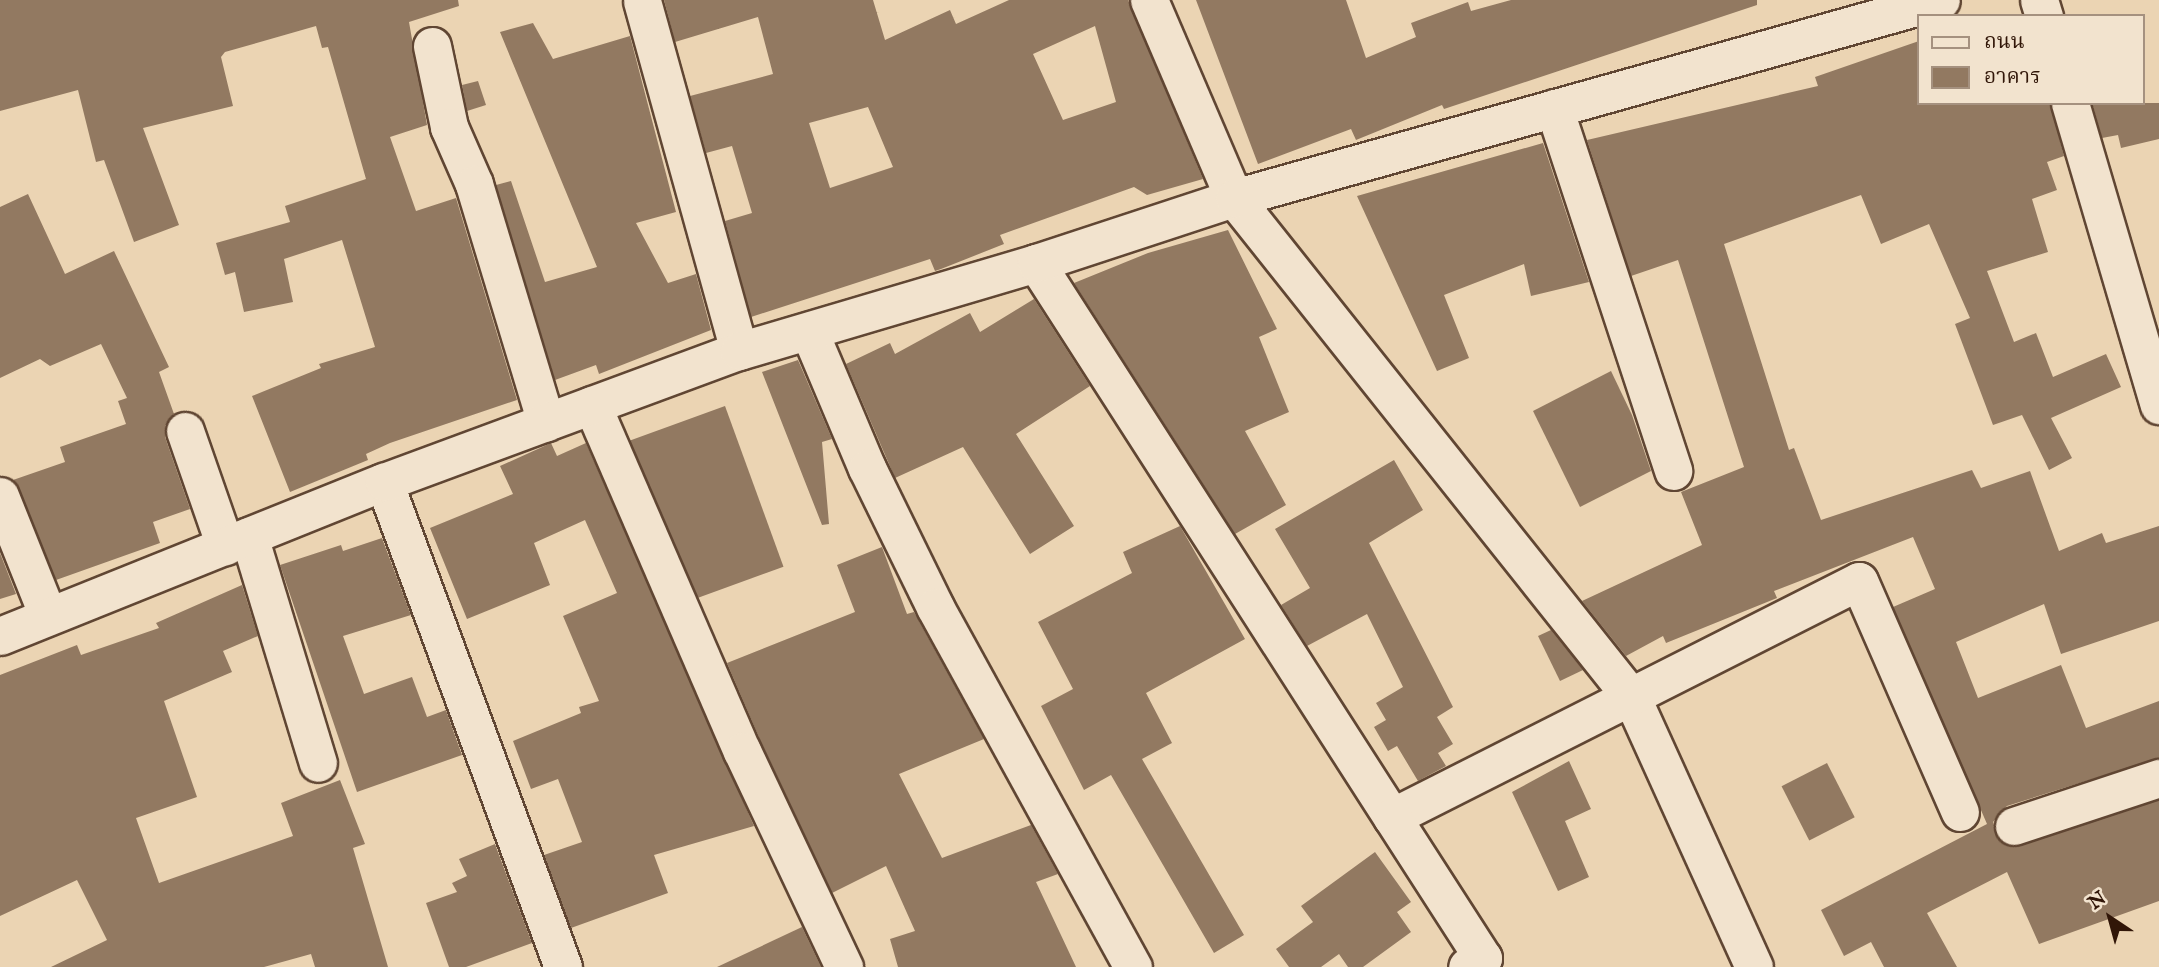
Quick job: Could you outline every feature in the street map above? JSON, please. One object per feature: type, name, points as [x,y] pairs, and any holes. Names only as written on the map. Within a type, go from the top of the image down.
[{"type":"street","points":[[1149,0],[1234,198],[1632,698],[1754,967]]},
{"type":"street","points":[[642,1],[739,351]]},
{"type":"street","points":[[0,636],[384,482],[739,351],[1036,263],[1234,198],[1927,2]]},
{"type":"street","points":[[432,46],[449,127],[474,184],[546,422]]},
{"type":"street","points":[[2071,105],[2159,405]]},
{"type":"street","points":[[1553,108],[1673,471]]},
{"type":"street","points":[[1036,263],[1483,958],[1467,967]]},
{"type":"street","points":[[809,331],[867,468],[935,607],[1133,967]]},
{"type":"street","points":[[592,405],[742,751],[844,967]]},
{"type":"street","points":[[185,431],[237,541],[318,763]]},
{"type":"street","points":[[384,482],[563,967]]},
{"type":"street","points":[[0,496],[48,616]]},
{"type":"street","points":[[1392,817],[1859,581],[1960,813]]},
{"type":"street","points":[[2014,826],[2159,778]]},
{"type":"building","points":[[0,0],[458,0],[459,6],[409,22],[427,125],[390,137],[416,211],[456,198],[517,400],[390,443],[366,454],[368,460],[290,492],[252,396],[321,368],[319,364],[375,347],[342,240],[284,259],[293,302],[244,312],[235,272],[225,275],[216,243],[290,222],[285,206],[366,179],[328,47],[322,48],[316,26],[225,52],[221,57],[233,106],[143,128],[179,225],[134,242],[104,160],[96,162],[78,90],[0,111]]},
{"type":"building","points":[[664,0],[873,0],[885,40],[950,10],[956,24],[1009,0],[1128,0],[1203,179],[1147,195],[1134,187],[1000,235],[1004,244],[941,269],[935,271],[930,259],[751,317],[725,221],[752,213],[732,146],[706,153],[690,96],[773,74],[758,17],[675,42]],"holes":[[[1095,26],[1116,102],[1063,120],[1033,54]],[[868,107],[893,167],[830,188],[809,123]]]},
{"type":"building","points":[[1196,0],[1346,0],[1366,58],[1416,37],[1411,23],[1468,2],[1471,11],[1511,0],[1757,0],[1757,5],[1444,109],[1442,105],[1356,140],[1351,129],[1258,164]]},
{"type":"building","points":[[533,23],[553,59],[630,36],[676,212],[636,223],[668,283],[696,274],[711,330],[599,374],[596,365],[555,380],[496,185],[511,181],[545,282],[597,267],[500,32]]},
{"type":"building","points":[[1918,41],[1918,105],[2051,105],[2064,156],[2047,162],[2057,190],[2032,199],[2048,252],[1987,271],[2014,342],[2036,333],[2053,377],[2106,354],[2121,387],[2051,418],[2072,458],[2049,470],[2022,415],[1993,425],[1955,324],[1970,318],[1929,224],[1881,244],[1861,195],[1724,244],[1789,450],[1794,448],[1821,520],[1972,470],[1981,488],[2030,471],[2059,551],[2102,533],[2106,543],[2159,526],[2159,621],[2061,654],[2044,604],[1956,642],[1978,698],[2061,665],[2086,728],[2159,701],[2159,758],[2007,806],[1993,822],[2000,841],[2020,846],[2159,800],[2159,901],[2039,944],[2007,872],[1927,913],[1957,967],[1884,967],[1871,942],[1844,956],[1821,910],[1987,824],[1893,607],[1935,589],[1913,537],[1774,591],[1777,598],[1666,643],[1663,636],[1626,656],[1582,601],[1702,545],[1681,492],[1744,467],[1678,260],[1631,276],[1587,140],[1818,86],[1815,77]]},
{"type":"building","points":[[478,81],[486,105],[467,111],[462,85]]},
{"type":"building","points":[[2159,103],[2159,139],[2121,148],[2118,135],[2102,138],[2093,105]]},
{"type":"building","points":[[1543,143],[1589,282],[1531,296],[1524,264],[1444,295],[1469,358],[1437,371],[1357,196]]},
{"type":"building","points":[[28,194],[65,274],[114,251],[169,367],[159,372],[174,414],[165,426],[165,437],[190,509],[153,522],[160,543],[56,580],[13,480],[65,462],[60,447],[126,424],[118,401],[127,398],[101,344],[50,366],[40,359],[0,378],[0,207]]},
{"type":"building","points":[[1228,230],[1277,329],[1259,337],[1289,412],[1245,431],[1286,505],[1235,534],[1074,283],[1148,253]]},
{"type":"building","points":[[1034,299],[1090,386],[1016,434],[1074,526],[1030,554],[963,447],[895,478],[846,364],[890,343],[895,354],[970,313],[980,332]]},
{"type":"building","points":[[798,360],[832,439],[822,442],[829,524],[822,525],[762,372]]},
{"type":"building","points":[[1611,371],[1632,415],[1651,471],[1580,507],[1533,411]]},
{"type":"building","points":[[725,406],[783,567],[689,601],[630,441]]},
{"type":"building","points":[[551,443],[557,456],[586,443],[754,826],[654,855],[668,893],[571,928],[544,855],[582,842],[558,779],[531,789],[513,741],[581,713],[579,707],[599,701],[563,616],[617,593],[585,520],[534,543],[550,585],[467,619],[430,528],[513,494],[500,466]]},
{"type":"building","points":[[1394,460],[1423,510],[1369,543],[1453,707],[1437,717],[1453,744],[1438,753],[1446,766],[1418,781],[1397,746],[1388,751],[1374,727],[1386,720],[1376,703],[1403,687],[1367,614],[1307,646],[1281,605],[1310,588],[1275,529]]},
{"type":"building","points":[[1180,526],[1245,639],[1146,693],[1172,743],[1142,759],[1244,935],[1214,953],[1111,775],[1084,790],[1041,706],[1073,689],[1038,622],[1132,573],[1123,552]]},
{"type":"building","points":[[382,538],[411,615],[343,636],[364,694],[412,677],[427,717],[446,710],[462,755],[357,792],[280,565],[341,545],[343,551]]},
{"type":"building","points":[[882,547],[907,614],[914,612],[984,739],[899,774],[942,858],[1031,825],[1058,874],[1036,882],[1076,967],[898,967],[890,939],[915,931],[886,866],[832,893],[761,742],[727,663],[855,612],[837,565]]},
{"type":"building","points":[[0,553],[16,594],[0,599]]},
{"type":"building","points":[[242,585],[258,636],[223,651],[232,672],[164,701],[197,797],[136,818],[159,883],[293,836],[281,803],[340,780],[365,844],[353,848],[388,967],[315,967],[311,954],[264,967],[51,967],[107,940],[77,880],[0,916],[0,675],[77,645],[81,655],[159,628],[156,623]]},
{"type":"building","points":[[1551,630],[1583,670],[1560,681],[1538,636]]},
{"type":"building","points":[[1569,761],[1591,809],[1565,821],[1589,877],[1558,891],[1512,792]]},
{"type":"building","points":[[1827,763],[1855,817],[1809,841],[1782,786]]},
{"type":"building","points":[[495,844],[532,943],[466,967],[449,967],[426,903],[457,892],[452,883],[467,876],[459,859]]},
{"type":"building","points":[[1375,852],[1411,902],[1397,912],[1411,932],[1363,967],[1348,967],[1339,954],[1321,967],[1289,967],[1276,949],[1313,922],[1301,906]]},
{"type":"building","points":[[802,927],[821,967],[717,967]]}]
